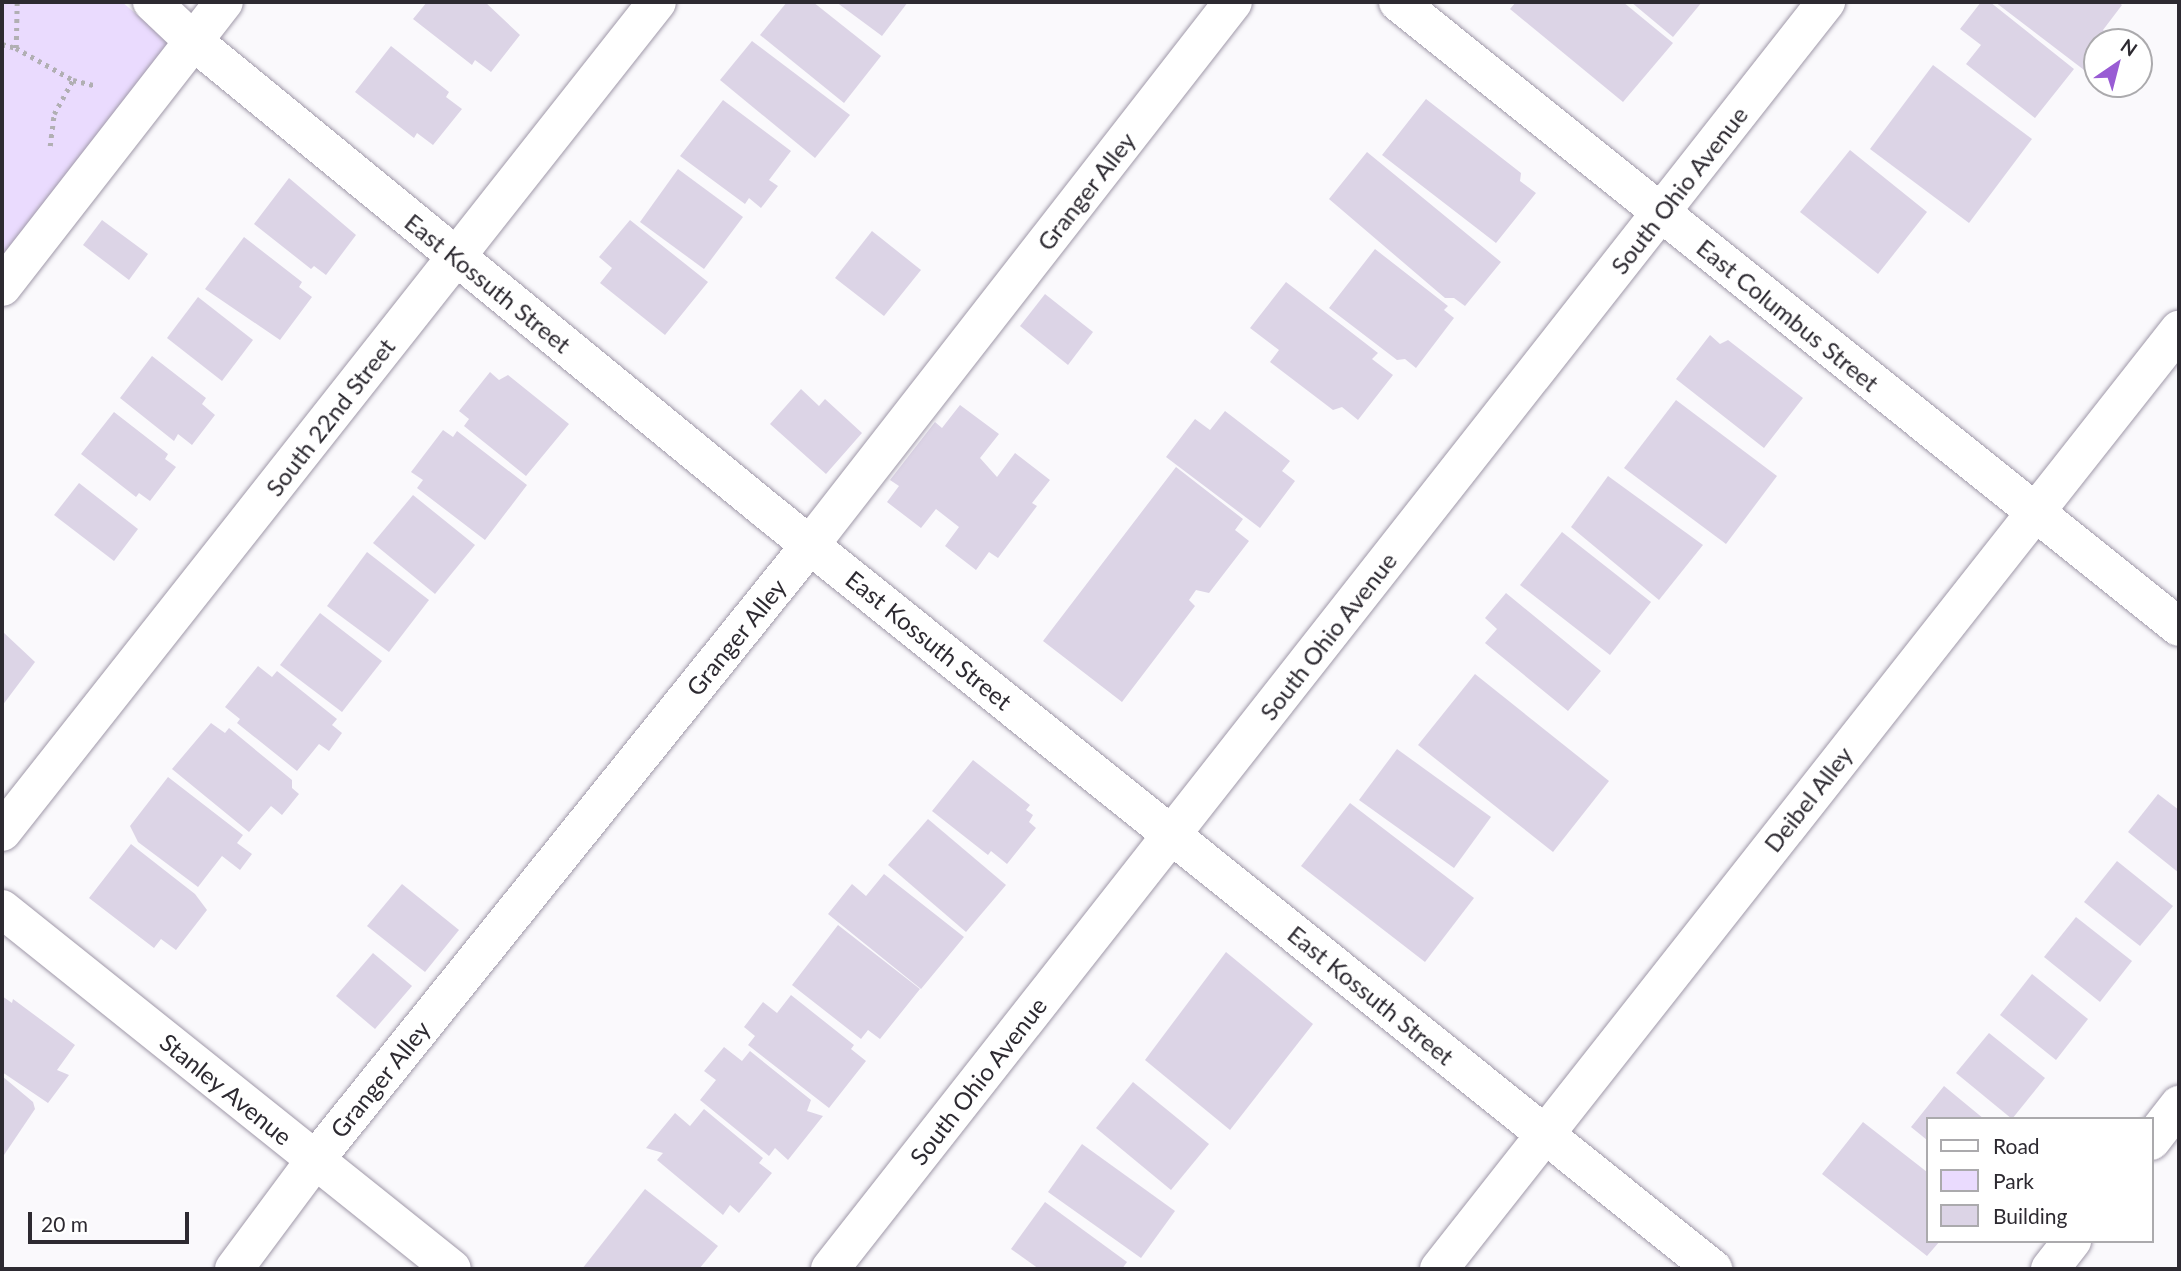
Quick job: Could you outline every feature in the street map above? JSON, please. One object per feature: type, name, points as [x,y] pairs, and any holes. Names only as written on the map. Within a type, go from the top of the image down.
[{"type":"street","name":"East Kossuth Street","points":[[152,2],[192,40],[456,258],[1713,1269]]},
{"type":"street","points":[[2,287],[223,2]]},
{"type":"street","name":"South 22nd Street","points":[[2,832],[657,2]]},
{"type":"street","name":"Granger Alley","points":[[234,1269],[315,1160],[810,545],[1233,2]]},
{"type":"street","name":"East Columbus Street","points":[[1398,2],[2179,627]]},
{"type":"street","name":"South Ohio Avenue","points":[[830,1269],[1826,2]]},
{"type":"street","name":"Deibel Alley","points":[[1439,1269],[2179,330]]},
{"type":"street","name":"Stanley Avenue","points":[[2,909],[452,1269]]},
{"type":"street","points":[[2153,1138],[2179,1105]]},
{"type":"street","points":[[2050,1269],[2070,1243]]},
{"type":"path","points":[[16,48],[17,2]]},
{"type":"path","points":[[2,44],[16,48],[73,80],[116,91],[143,105]]},
{"type":"green space","points":[[2,2],[122,2],[174,46],[2,271]]},
{"type":"building","points":[[427,2],[485,2],[520,35],[491,72],[475,60],[472,65],[413,19]]},
{"type":"building","points":[[787,2],[813,2],[881,56],[844,103],[760,35]]},
{"type":"building","points":[[836,2],[908,2],[882,36]]},
{"type":"building","points":[[1516,2],[1623,2],[1673,43],[1623,102],[1510,9]]},
{"type":"building","points":[[1631,2],[1702,2],[1673,37]]},
{"type":"building","points":[[1981,2],[1990,2],[2074,69],[2035,118],[1966,64],[1981,45],[1960,29]]},
{"type":"building","points":[[1995,2],[2118,2],[2122,5],[2105,28],[2083,28],[2083,69]]},
{"type":"building","points":[[752,41],[850,115],[815,158],[720,80]]},
{"type":"building","points":[[391,46],[449,92],[446,97],[462,109],[433,145],[417,133],[414,138],[355,92]]},
{"type":"building","points":[[1933,65],[2032,139],[1969,223],[1870,149]]},
{"type":"building","points":[[1426,99],[1521,173],[1520,181],[1536,193],[1496,243],[1382,155]]},
{"type":"building","points":[[723,100],[791,151],[769,180],[778,186],[761,208],[749,198],[745,204],[680,156]]},
{"type":"building","points":[[1850,150],[1927,212],[1878,274],[1800,212]]},
{"type":"building","points":[[1367,152],[1501,262],[1465,306],[1454,298],[1445,298],[1329,199]]},
{"type":"building","points":[[678,169],[743,217],[704,269],[640,222]]},
{"type":"building","points":[[289,178],[356,235],[326,275],[314,266],[311,269],[254,224]]},
{"type":"building","points":[[102,220],[148,254],[129,280],[83,245]]},
{"type":"building","points":[[630,220],[708,282],[665,335],[600,283],[612,268],[599,257]]},
{"type":"building","points":[[872,231],[921,270],[884,316],[835,278]]},
{"type":"building","points":[[244,237],[302,282],[299,287],[312,297],[280,340],[205,289]]},
{"type":"building","points":[[1375,249],[1448,306],[1444,310],[1454,318],[1416,368],[1405,359],[1397,360],[1329,308]]},
{"type":"building","points":[[1286,282],[1378,353],[1372,359],[1393,375],[1358,420],[1342,407],[1333,410],[1270,362],[1279,350],[1250,328]]},
{"type":"building","points":[[1045,294],[1093,332],[1068,365],[1020,326]]},
{"type":"building","points":[[198,297],[253,340],[222,381],[167,338]]},
{"type":"building","points":[[1710,335],[1720,344],[1728,340],[1803,398],[1764,448],[1676,379]]},
{"type":"building","points":[[152,356],[206,398],[202,404],[215,415],[192,445],[178,434],[174,441],[120,398]]},
{"type":"building","points":[[490,372],[499,380],[508,375],[569,424],[526,476],[464,426],[469,419],[459,411]]},
{"type":"building","points":[[801,389],[819,406],[825,399],[862,433],[826,474],[770,424]]},
{"type":"building","points":[[1676,400],[1777,476],[1726,544],[1624,468]]},
{"type":"building","points":[[960,405],[999,434],[980,458],[997,477],[1015,453],[1050,480],[1032,503],[1037,506],[998,558],[989,552],[976,570],[945,546],[959,527],[936,509],[921,528],[887,502],[899,486],[890,480],[935,422],[942,428]]},
{"type":"building","points":[[1225,411],[1290,461],[1282,471],[1295,481],[1260,528],[1166,457],[1195,419],[1210,430]]},
{"type":"building","points":[[114,412],[168,454],[165,459],[176,467],[150,501],[139,493],[136,497],[81,454]]},
{"type":"building","points":[[443,430],[453,437],[457,431],[527,485],[485,540],[417,488],[423,480],[411,472]]},
{"type":"building","points":[[1176,467],[1243,519],[1235,530],[1249,541],[1209,593],[1196,590],[1189,600],[1195,606],[1122,702],[1043,641]]},
{"type":"building","points":[[1608,476],[1703,545],[1659,600],[1571,527]]},
{"type":"building","points":[[79,483],[138,529],[114,561],[54,515]]},
{"type":"building","points":[[413,495],[475,545],[435,594],[373,543]]},
{"type":"building","points":[[1562,532],[1651,602],[1610,655],[1520,585]]},
{"type":"building","points":[[367,552],[429,600],[389,652],[327,606]]},
{"type":"building","points":[[1506,593],[1601,671],[1568,711],[1485,643],[1497,629],[1485,618]]},
{"type":"building","points":[[320,613],[382,661],[342,712],[280,665]]},
{"type":"building","points":[[2,631],[35,662],[2,706]]},
{"type":"building","points":[[258,666],[272,677],[277,671],[337,719],[332,725],[342,733],[329,751],[319,744],[297,771],[237,723],[240,719],[225,707]]},
{"type":"building","points":[[1475,674],[1609,781],[1553,852],[1418,745]]},
{"type":"building","points":[[211,723],[225,733],[229,728],[292,780],[292,788],[299,794],[282,815],[271,806],[249,832],[172,769]]},
{"type":"building","points":[[1397,749],[1491,817],[1454,868],[1359,800]]},
{"type":"building","points":[[973,760],[1030,805],[1026,810],[1033,815],[1029,822],[1036,828],[1007,864],[991,851],[988,855],[932,811]]},
{"type":"building","points":[[168,777],[243,835],[237,843],[252,854],[240,870],[222,856],[198,887],[138,842],[130,826]]},
{"type":"building","points":[[2158,794],[2179,810],[2179,873],[2128,832]]},
{"type":"building","points":[[1350,803],[1474,898],[1425,962],[1301,866]]},
{"type":"building","points":[[928,819],[1006,885],[966,932],[888,865]]},
{"type":"building","points":[[131,844],[195,894],[207,910],[176,950],[161,939],[154,948],[89,898]]},
{"type":"building","points":[[2117,861],[2173,906],[2140,946],[2084,902]]},
{"type":"building","points":[[884,874],[964,937],[921,989],[828,914],[852,884],[866,896]]},
{"type":"building","points":[[402,884],[459,930],[425,972],[367,926]]},
{"type":"building","points":[[2076,917],[2132,961],[2100,1002],[2044,957]]},
{"type":"building","points":[[838,925],[920,989],[880,1039],[868,1030],[861,1039],[792,985]]},
{"type":"building","points":[[1226,952],[1313,1024],[1230,1130],[1145,1060]]},
{"type":"building","points":[[373,953],[412,986],[375,1029],[336,996]]},
{"type":"building","points":[[2032,974],[2088,1019],[2056,1060],[2000,1015]]},
{"type":"building","points":[[791,995],[854,1045],[851,1049],[866,1061],[829,1108],[748,1045],[755,1036],[744,1027],[763,1002],[777,1013]]},
{"type":"building","points":[[2,996],[12,1003],[13,999],[75,1045],[57,1070],[69,1075],[48,1103],[2,1072]]},
{"type":"building","points":[[1989,1033],[2045,1078],[2014,1117],[2010,1117],[1956,1073]]},
{"type":"building","points":[[724,1047],[742,1061],[750,1051],[811,1100],[807,1111],[823,1116],[788,1160],[775,1148],[769,1156],[700,1100],[716,1080],[704,1071]]},
{"type":"building","points":[[2,1076],[33,1102],[35,1109],[4,1155]]},
{"type":"building","points":[[1133,1082],[1209,1144],[1171,1190],[1096,1128]]},
{"type":"building","points":[[1944,1086],[1982,1117],[1926,1117],[1926,1139],[1911,1127]]},
{"type":"building","points":[[704,1109],[763,1158],[759,1163],[772,1173],[739,1213],[730,1205],[723,1215],[657,1160],[663,1153],[646,1148],[675,1113],[690,1126]]},
{"type":"building","points":[[1863,1122],[1926,1171],[1926,1243],[1938,1243],[1927,1256],[1822,1174]]},
{"type":"building","points":[[1082,1144],[1175,1211],[1141,1258],[1048,1192]]},
{"type":"building","points":[[645,1189],[718,1246],[699,1269],[582,1269]]},
{"type":"building","points":[[1045,1202],[1127,1262],[1122,1269],[1039,1269],[1011,1249]]}]
